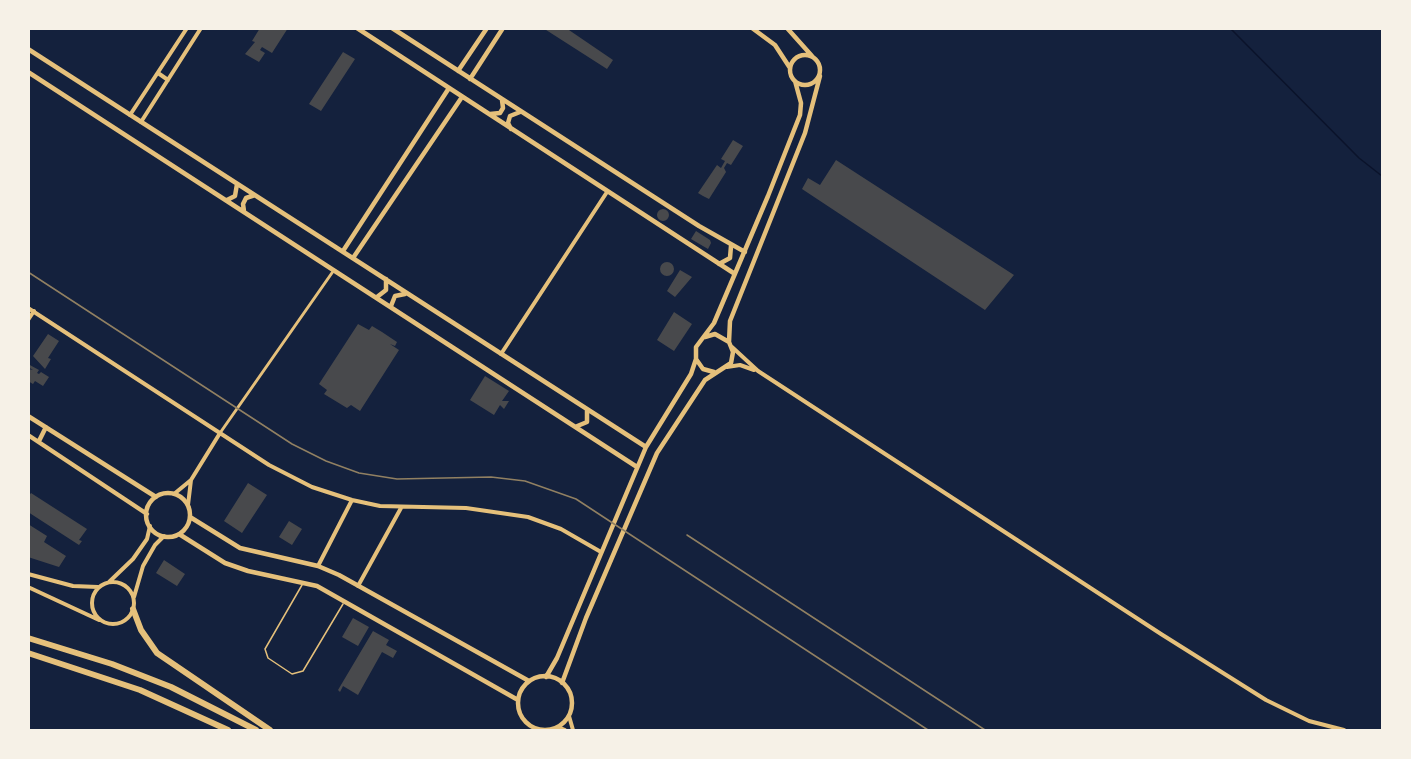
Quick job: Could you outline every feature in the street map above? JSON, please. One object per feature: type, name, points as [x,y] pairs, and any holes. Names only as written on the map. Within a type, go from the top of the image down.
[{"type":"highway","points":[[133,609],[141,630],[157,653],[270,730]]},
{"type":"highway","points":[[28,638],[112,664],[171,687],[256,730]]},
{"type":"highway","points":[[28,653],[140,690],[228,730]]},
{"type":"main road","points":[[392,28],[731,246],[745,252]]},
{"type":"main road","points":[[458,71],[487,28]]},
{"type":"main road","points":[[470,79],[503,28]]},
{"type":"main road","points":[[546,677],[557,658],[646,447],[685,386],[696,359],[696,347],[714,323],[800,115],[801,103],[790,68],[775,45],[752,28]]},
{"type":"main road","points":[[562,683],[586,618],[652,462],[697,389],[714,372],[727,367],[733,358],[730,321],[805,132],[821,67],[787,28]]},
{"type":"main road","points":[[360,30],[735,274]]},
{"type":"main road","points":[[28,50],[646,447]]},
{"type":"main road","points":[[28,56],[36,54]]},
{"type":"main road","points":[[790,68],[798,56],[812,56]]},
{"type":"main road","points":[[28,72],[637,468]]},
{"type":"main road","points":[[795,81],[808,85],[819,76]]},
{"type":"main road","points":[[343,252],[448,88]]},
{"type":"main road","points":[[353,258],[462,97]]},
{"type":"main road","points":[[487,114],[500,113],[503,108],[501,99]]},
{"type":"main road","points":[[441,100],[454,107]]},
{"type":"main road","points":[[512,130],[508,123],[510,116],[522,113]]},
{"type":"main road","points":[[392,175],[404,182]]},
{"type":"main road","points":[[227,200],[235,196],[237,184]]},
{"type":"main road","points":[[244,212],[244,201],[255,195]]},
{"type":"main road","points":[[719,264],[730,258],[731,246]]},
{"type":"main road","points":[[377,297],[386,290],[386,279]]},
{"type":"main road","points":[[391,306],[395,296],[407,294]]},
{"type":"main road","points":[[704,337],[715,334],[731,344]]},
{"type":"main road","points":[[696,359],[703,369],[714,372]]},
{"type":"main road","points":[[575,427],[587,422],[587,410]]},
{"type":"main road","points":[[28,416],[156,497]]},
{"type":"main road","points":[[39,441],[46,427]]},
{"type":"main road","points":[[28,435],[147,514]]},
{"type":"main road","points":[[174,494],[188,506],[190,517],[186,528],[178,534],[164,536],[150,526],[147,514],[150,504],[156,497],[174,494]]},
{"type":"main road","points":[[190,517],[229,542],[252,552],[318,566],[529,681]]},
{"type":"main road","points":[[178,534],[225,563],[304,581],[346,600],[518,700]]},
{"type":"main road","points":[[546,677],[562,683],[571,698],[569,716],[558,727],[548,730],[532,729],[521,716],[518,700],[521,691],[529,681],[546,677]]},
{"type":"street","points":[[130,115],[187,28]]},
{"type":"street","points":[[141,122],[201,28]]},
{"type":"street","points":[[158,73],[168,80]]},
{"type":"street","points":[[501,354],[607,192]]},
{"type":"street","points":[[174,494],[191,480],[220,433],[334,270]]},
{"type":"street","points":[[28,308],[286,474],[352,500],[401,508],[466,508],[528,517],[561,529],[601,552]]},
{"type":"street","points":[[28,320],[34,312]]},
{"type":"street","points":[[731,344],[758,371],[1161,634],[1266,699],[1309,720],[1344,730]]},
{"type":"street","points":[[727,367],[740,365],[758,371]]},
{"type":"street","points":[[188,506],[191,480]]},
{"type":"street","points":[[318,566],[352,500]]},
{"type":"street","points":[[358,586],[401,508]]},
{"type":"street","points":[[105,622],[94,613],[92,606],[94,592],[133,560],[147,539],[150,526]]},
{"type":"street","points":[[28,587],[105,622],[119,623],[125,620],[133,609],[143,566],[155,545],[164,536]]},
{"type":"street","points":[[28,574],[73,586],[99,587]]},
{"type":"street","points":[[109,582],[123,584],[128,588],[134,601]]},
{"type":"street","points":[[569,716],[573,730]]},
{"type":"street","points":[[558,727],[565,730]]},
{"type":"lane","points":[[304,581],[265,649],[268,658],[292,674],[303,671],[346,600]]},
{"type":"building","points":[[260,28],[288,28],[272,53],[262,47],[260,50],[265,53],[259,62],[245,54],[255,42],[252,41]]},
{"type":"building","points":[[543,28],[566,28],[613,60],[607,69]]},
{"type":"building","points":[[343,52],[355,59],[321,111],[309,104]]},
{"type":"building","points":[[733,140],[743,146],[731,165],[727,163],[724,168],[726,172],[709,199],[698,193],[717,165],[721,168],[725,161],[721,159]]},
{"type":"building","points":[[836,160],[1014,275],[985,310],[802,189],[808,178],[820,185]]},
{"type":"building","points":[[665,209],[669,215],[665,221],[661,221],[657,213]]},
{"type":"building","points":[[696,231],[710,240],[708,249],[691,239]]},
{"type":"building","points":[[664,262],[670,262],[674,269],[670,276],[664,276],[660,272],[660,266]]},
{"type":"building","points":[[680,270],[692,277],[675,297],[667,291]]},
{"type":"building","points":[[674,312],[692,324],[674,351],[657,340]]},
{"type":"building","points":[[358,324],[369,330],[372,326],[382,332],[397,342],[395,346],[390,344],[399,350],[360,411],[351,405],[347,408],[324,394],[327,390],[319,384]]},
{"type":"building","points":[[48,334],[59,341],[48,358],[51,359],[45,369],[33,356]]},
{"type":"building","points":[[28,364],[39,370],[37,373],[41,372],[49,377],[43,386],[35,381],[33,384],[28,381],[28,369],[33,370],[28,367]]},
{"type":"building","points":[[485,376],[509,391],[502,401],[509,401],[504,409],[500,405],[494,415],[470,400]]},
{"type":"building","points":[[248,483],[267,495],[242,533],[224,521]]},
{"type":"building","points":[[31,493],[87,529],[79,540],[82,541],[79,545],[28,512],[28,497]]},
{"type":"building","points":[[289,521],[302,529],[292,545],[279,537]]},
{"type":"building","points":[[28,524],[47,536],[44,542],[66,556],[59,567],[28,557]]},
{"type":"building","points":[[164,560],[185,574],[177,586],[156,573]]},
{"type":"building","points":[[353,618],[369,627],[358,646],[342,637]]},
{"type":"building","points":[[373,631],[389,640],[386,645],[397,651],[393,658],[382,652],[358,695],[343,686],[340,692],[338,690]]},
{"type":"waterway","points":[[1230,28],[1359,158],[1382,176]]},
{"type":"railway","points":[[28,272],[292,444],[326,461],[359,473],[397,479],[491,477],[525,481],[576,499],[928,730]]},
{"type":"railway","points":[[687,535],[985,730]]}]
